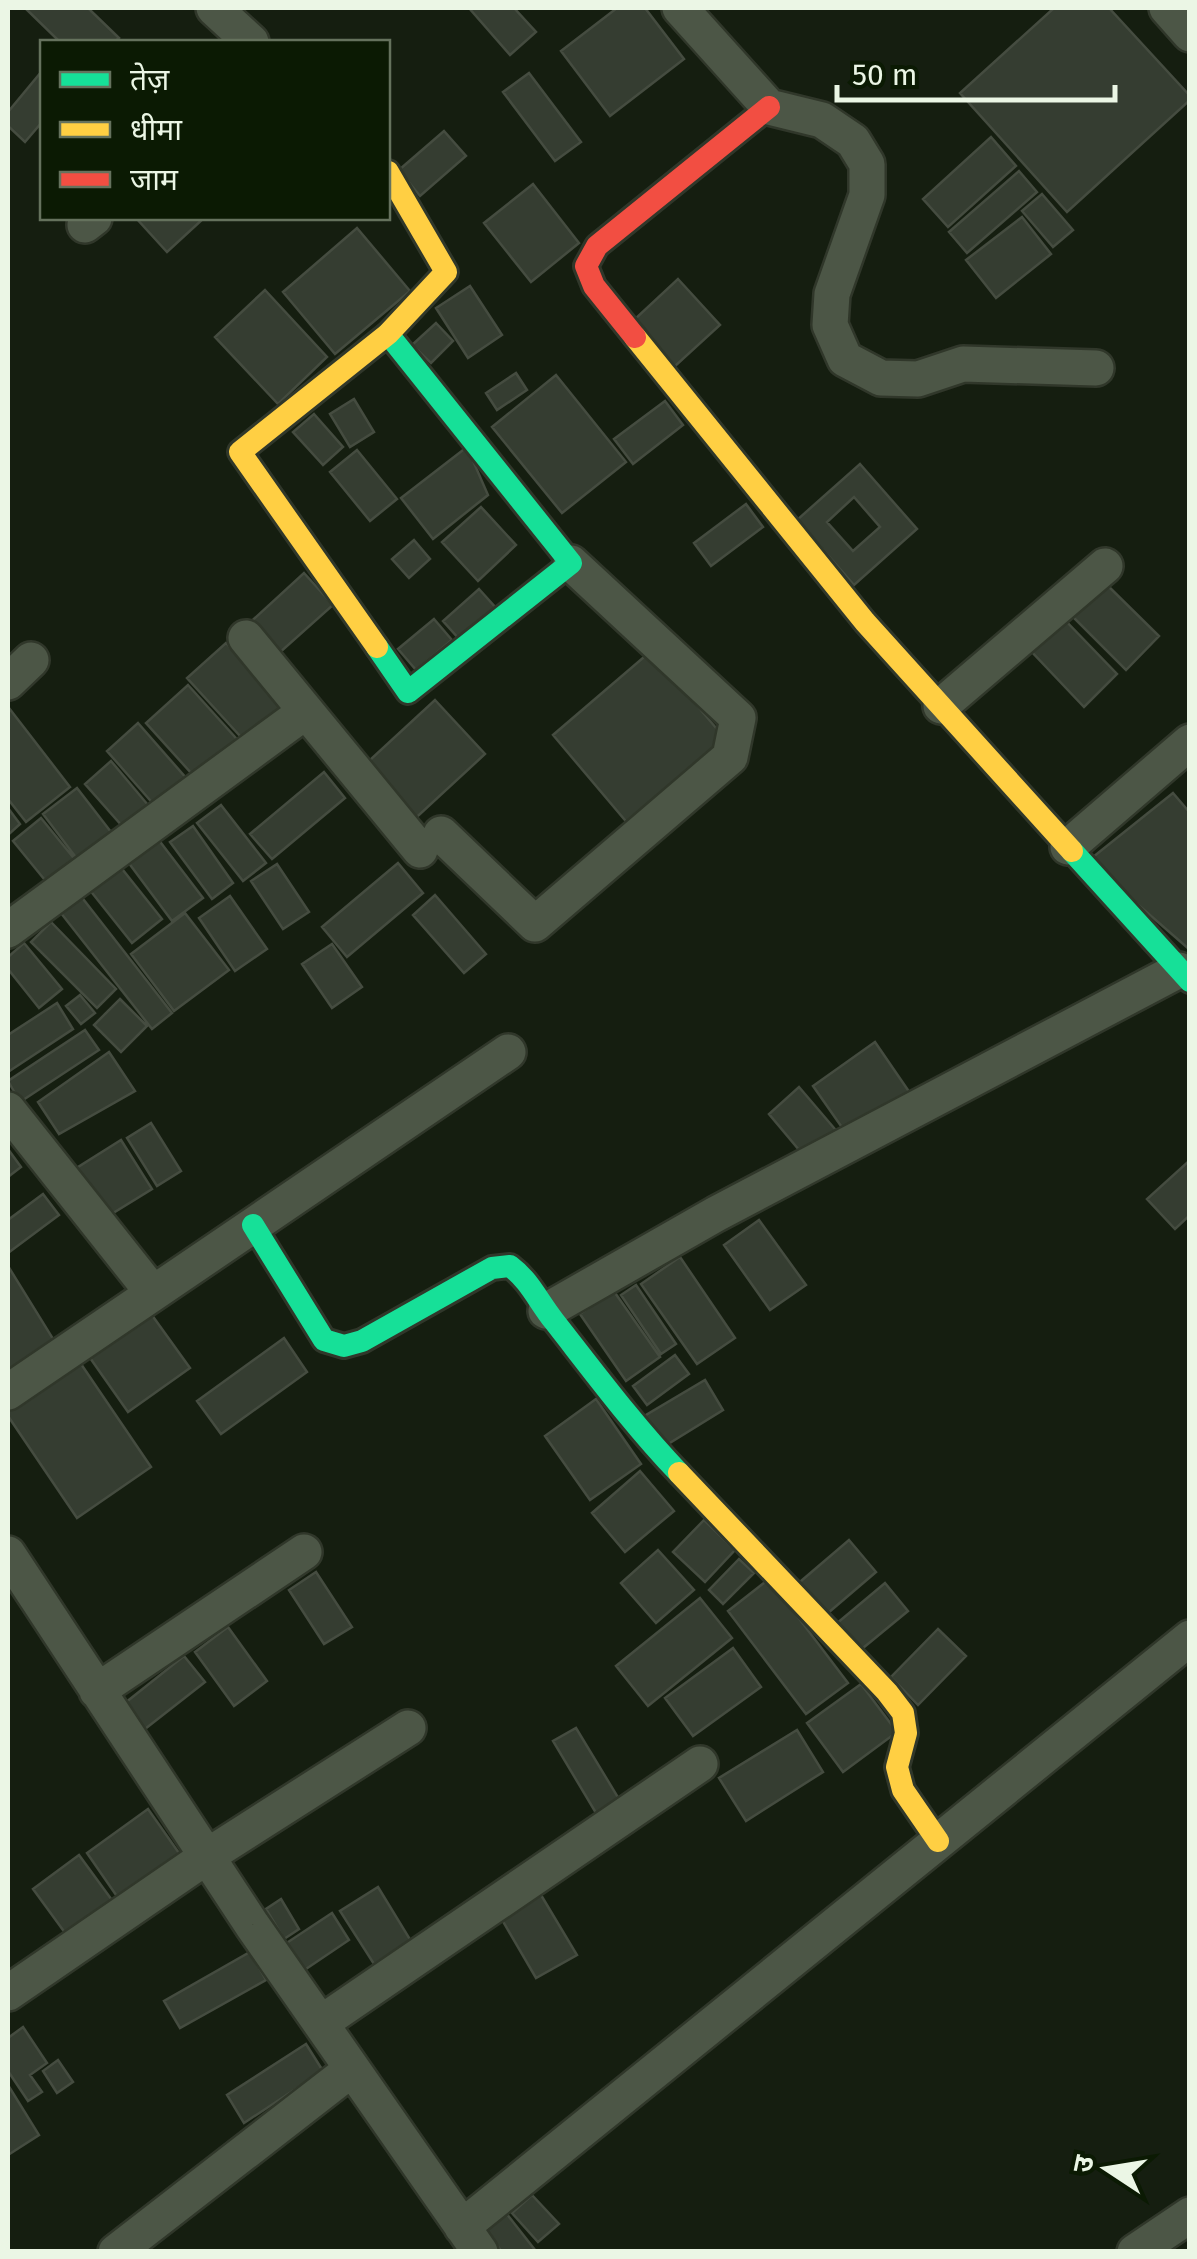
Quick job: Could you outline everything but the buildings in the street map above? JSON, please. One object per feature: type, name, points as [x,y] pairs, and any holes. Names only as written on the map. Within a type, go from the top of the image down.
[{"type":"street","points":[[214,8],[250,40]]},
{"type":"street","points":[[680,8],[768,107],[822,120],[853,141],[867,164],[867,196],[832,294],[830,325],[845,359],[881,378],[918,379],[963,364],[1096,368]]},
{"type":"street","points":[[1167,8],[1190,34]]},
{"type":"street","points":[[546,1311],[716,1214],[1184,976],[865,622],[594,286],[586,266],[597,246],[768,107]]},
{"type":"street","points":[[390,175],[446,272],[388,334],[240,452],[408,692],[571,563]]},
{"type":"street","points":[[246,638],[306,712],[431,842],[535,924],[730,756],[738,718],[571,563],[388,334]]},
{"type":"street","points":[[941,706],[1105,566]]},
{"type":"street","points":[[8,930],[306,712]]},
{"type":"street","points":[[1068,848],[1190,742]]},
{"type":"street","points":[[8,1392],[508,1052]]},
{"type":"street","points":[[8,1110],[153,1293]]},
{"type":"street","points":[[253,1225],[324,1340],[344,1346],[362,1340],[492,1268],[510,1266],[526,1278],[546,1311],[651,1444],[887,1692],[903,1714],[906,1734],[897,1766],[903,1790],[938,1841]]},
{"type":"street","points":[[98,1691],[304,1552]]},
{"type":"street","points":[[8,1554],[252,1925],[471,2239],[938,1841],[1190,1638]]},
{"type":"street","points":[[8,1993],[209,1855],[408,1728]]},
{"type":"street","points":[[321,2023],[700,1764]]},
{"type":"street","points":[[116,2252],[352,2069]]},
{"type":"street","points":[[1136,2252],[1190,2215]]},
{"type":"traffic: fast","points":[[377,647],[408,692],[571,563],[388,334]]},
{"type":"traffic: fast","points":[[1072,851],[1190,981]]},
{"type":"traffic: fast","points":[[253,1225],[324,1340],[344,1346],[362,1341],[492,1268],[510,1266],[630,1418],[679,1473]]},
{"type":"traffic: slow","points":[[377,647],[240,452],[388,334],[446,272],[390,175]]},
{"type":"traffic: slow","points":[[635,337],[865,622],[1072,851]]},
{"type":"traffic: slow","points":[[679,1473],[903,1713],[906,1733],[897,1767],[903,1790],[938,1841]]},
{"type":"traffic: jam","points":[[635,337],[594,286],[586,266],[597,246],[769,107]]}]
